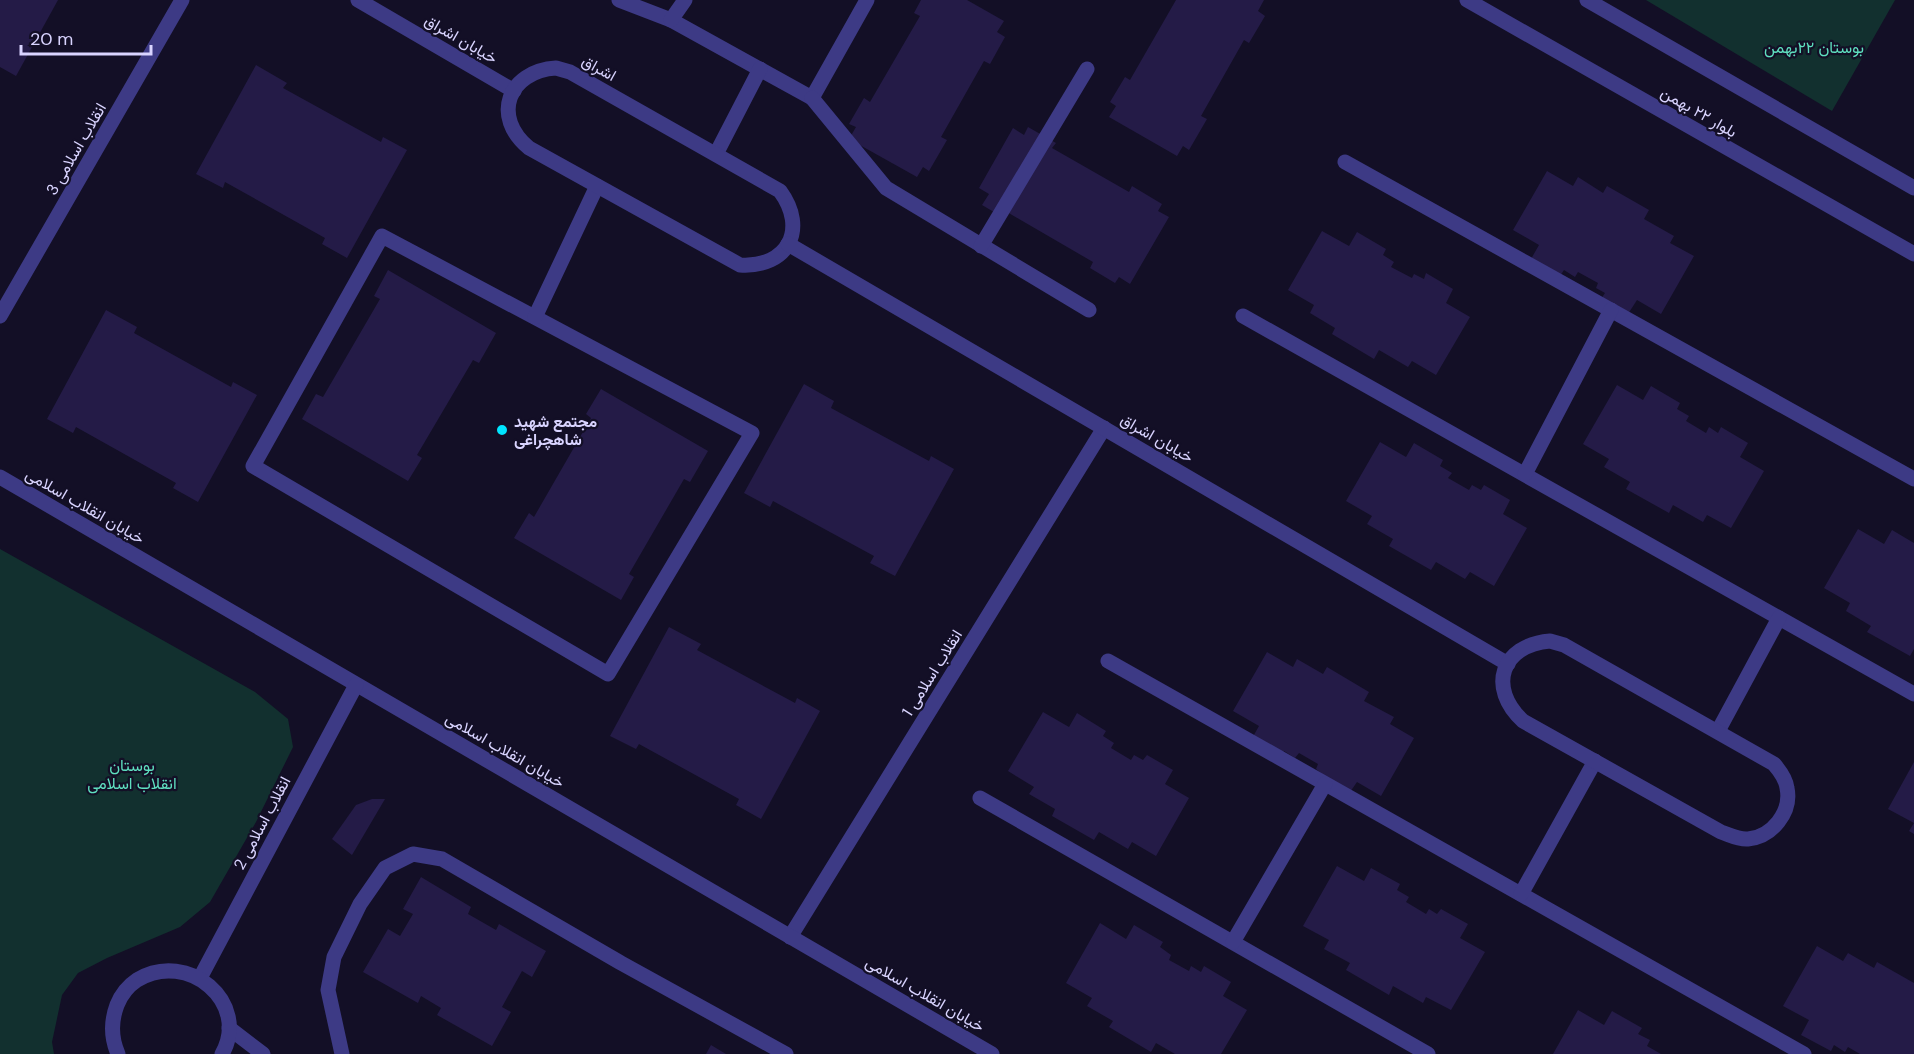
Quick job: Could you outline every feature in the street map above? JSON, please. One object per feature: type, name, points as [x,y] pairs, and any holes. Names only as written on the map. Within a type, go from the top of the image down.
[{"type":"street","name":"انقلاب اسلامی 3","points":[[0,316],[182,0]]},
{"type":"street","name":"خیابان اشراق","points":[[358,0],[514,91]]},
{"type":"street","points":[[619,0],[671,20],[812,98],[886,188],[1089,310]]},
{"type":"street","points":[[671,20],[685,0]]},
{"type":"street","points":[[812,98],[867,0]]},
{"type":"street","name":"بلوار ۲۲ بهمن","points":[[1467,0],[1914,254]]},
{"type":"street","points":[[1587,0],[1914,188]]},
{"type":"street","name":"اشراق","points":[[514,91],[528,75],[541,69],[556,68],[570,72],[780,191],[789,203],[793,216],[794,230],[788,244]]},
{"type":"street","points":[[716,154],[760,69]]},
{"type":"street","points":[[981,246],[1087,69]]},
{"type":"street","points":[[514,91],[508,112],[517,139],[597,186],[740,265],[754,266],[768,262],[780,255],[788,244]]},
{"type":"street","points":[[1345,162],[1914,479]]},
{"type":"street","points":[[534,317],[597,186]]},
{"type":"street","points":[[382,236],[534,317],[752,433],[608,674],[252,466],[382,236]]},
{"type":"street","name":"خیابان اشراق","points":[[788,244],[1508,664]]},
{"type":"street","points":[[1525,474],[1611,310]]},
{"type":"street","points":[[1243,316],[1914,694]]},
{"type":"street","name":"انقلاب اسلامی 1","points":[[790,937],[1104,428]]},
{"type":"street","name":"خیابان انقلاب اسلامی","points":[[0,477],[992,1054]]},
{"type":"street","points":[[1718,731],[1779,618]]},
{"type":"street","points":[[1550,641],[1564,645],[1718,731],[1774,764],[1783,775],[1787,788],[1787,803],[1774,827],[1762,835],[1749,839],[1721,832],[1523,721],[1512,711],[1505,699],[1503,684],[1508,664],[1522,648],[1536,642],[1550,641]]},
{"type":"street","points":[[1108,661],[1804,1054]]},
{"type":"street","name":"انقلاب اسلامی 2","points":[[200,978],[356,685]]},
{"type":"street","points":[[1521,894],[1595,761]]},
{"type":"street","points":[[1233,942],[1325,784]]},
{"type":"street","points":[[980,798],[1428,1054]]},
{"type":"street","points":[[342,1054],[328,990],[334,957],[360,904],[385,868],[413,854],[442,859],[621,963],[786,1054]]},
{"type":"street","points":[[118,1054],[112,1034],[113,1016],[120,998],[131,984],[147,974],[165,969],[183,971],[200,978],[215,991],[225,1009],[229,1028],[222,1054]]},
{"type":"street","points":[[229,1028],[263,1054]]},
{"type":"green space","name":"بوستان ۲۲بهمن","points":[[1646,0],[1895,0],[1832,111]]},
{"type":"green space","name":"بوستان انقلاب اسلامی","points":[[0,549],[255,692],[288,719],[293,747],[256,822],[210,902],[180,927],[78,973],[62,995],[52,1042],[54,1054],[0,1054]]},
{"type":"building","points":[[0,0],[58,0],[16,76],[0,67]]},
{"type":"building","points":[[921,0],[967,0],[1004,21],[997,32],[1005,37],[990,64],[984,61],[941,137],[947,140],[929,171],[923,167],[917,177],[849,139],[856,127],[849,124],[864,98],[870,102],[920,16],[914,13]]},
{"type":"building","points":[[1176,0],[1264,0],[1258,11],[1265,16],[1249,43],[1244,40],[1201,116],[1207,119],[1189,150],[1183,146],[1177,156],[1109,117],[1116,106],[1110,102],[1125,77],[1130,80]]},
{"type":"building","points":[[256,65],[287,83],[283,88],[381,142],[383,137],[407,150],[347,258],[322,244],[325,238],[225,182],[223,188],[196,174]]},
{"type":"building","points":[[1028,127],[1056,143],[1052,148],[1129,192],[1132,186],[1162,204],[1158,211],[1169,217],[1130,284],[1119,277],[1115,283],[1090,268],[1093,262],[1007,212],[1004,218],[982,205],[989,194],[979,188],[1013,128],[1024,135]]},
{"type":"building","points":[[1547,171],[1573,186],[1578,177],[1603,193],[1607,186],[1649,210],[1644,219],[1674,236],[1670,243],[1694,256],[1661,314],[1637,300],[1628,314],[1601,299],[1605,293],[1596,288],[1598,283],[1578,272],[1575,277],[1564,270],[1560,276],[1531,259],[1539,245],[1513,230]]},
{"type":"building","points":[[1322,231],[1349,246],[1357,232],[1386,249],[1383,255],[1394,262],[1391,267],[1412,278],[1414,274],[1424,279],[1426,273],[1453,289],[1446,303],[1470,317],[1436,375],[1412,361],[1408,367],[1379,350],[1374,359],[1332,334],[1335,328],[1310,313],[1314,305],[1288,290]]},
{"type":"building","points":[[388,270],[496,333],[479,363],[473,360],[417,455],[422,458],[408,481],[302,419],[316,394],[323,397],[380,299],[374,296]]},
{"type":"building","points":[[106,310],[137,327],[134,333],[231,387],[233,382],[257,395],[198,502],[173,488],[176,483],[76,427],[73,433],[47,419]]},
{"type":"building","points":[[804,384],[834,401],[831,408],[929,461],[931,456],[954,469],[895,576],[870,563],[874,556],[773,501],[770,507],[744,493]]},
{"type":"building","points":[[1617,385],[1643,400],[1651,386],[1680,403],[1677,409],[1689,416],[1686,421],[1706,433],[1709,427],[1718,433],[1721,427],[1748,443],[1740,457],[1764,471],[1731,528],[1707,515],[1703,522],[1673,505],[1669,513],[1626,489],[1630,482],[1604,467],[1609,459],[1583,444]]},
{"type":"building","points":[[601,389],[708,451],[690,482],[684,479],[629,574],[634,577],[621,600],[514,538],[529,513],[534,517],[591,418],[586,414]]},
{"type":"building","points":[[1380,442],[1406,457],[1414,443],[1443,460],[1440,466],[1452,473],[1448,478],[1469,490],[1472,485],[1481,490],[1484,485],[1510,500],[1503,514],[1527,528],[1494,586],[1470,572],[1465,579],[1436,562],[1431,570],[1389,546],[1393,539],[1367,524],[1372,516],[1346,501]]},
{"type":"building","points":[[1858,529],[1884,544],[1892,530],[1914,543],[1914,649],[1910,656],[1867,632],[1871,626],[1846,611],[1850,603],[1824,588]]},
{"type":"building","points":[[669,627],[701,644],[697,650],[795,703],[797,698],[820,711],[761,819],[736,805],[739,799],[639,744],[636,749],[610,736]]},
{"type":"building","points":[[1267,652],[1293,667],[1297,659],[1323,674],[1327,667],[1369,692],[1364,701],[1394,717],[1390,724],[1414,738],[1381,796],[1357,782],[1348,795],[1316,769],[1318,764],[1299,753],[1295,758],[1284,751],[1280,757],[1251,740],[1259,726],[1233,711]]},
{"type":"building","points":[[1043,712],[1069,727],[1077,713],[1106,731],[1103,736],[1114,743],[1111,748],[1131,760],[1134,755],[1143,760],[1147,755],[1173,770],[1165,784],[1189,798],[1156,856],[1132,842],[1128,849],[1099,832],[1094,840],[1052,816],[1055,809],[1029,794],[1034,787],[1008,771]]},
{"type":"building","points":[[1914,762],[1914,823],[1888,809]]},
{"type":"building","points":[[372,799],[385,799],[352,855],[332,839],[356,805]]},
{"type":"building","points":[[1914,823],[1914,834],[1909,831]]},
{"type":"building","points":[[1337,866],[1364,881],[1371,868],[1400,884],[1397,890],[1409,897],[1406,902],[1426,914],[1429,909],[1437,914],[1441,909],[1468,924],[1460,938],[1485,952],[1451,1010],[1426,997],[1423,1003],[1393,986],[1389,995],[1346,970],[1350,963],[1324,949],[1329,940],[1303,926]]},
{"type":"building","points":[[421,877],[471,907],[468,914],[496,930],[499,924],[546,951],[532,977],[522,971],[502,1007],[511,1012],[492,1046],[437,1015],[441,1008],[421,996],[418,1003],[363,972],[388,929],[400,936],[413,914],[403,909]]},
{"type":"building","points":[[1100,923],[1126,939],[1134,925],[1163,942],[1160,947],[1171,955],[1169,960],[1189,971],[1191,966],[1201,972],[1204,966],[1231,982],[1223,996],[1247,1010],[1221,1054],[1175,1054],[1156,1043],[1151,1052],[1109,1027],[1113,1021],[1087,1006],[1092,998],[1066,983]]},
{"type":"building","points":[[1817,946],[1843,961],[1848,953],[1874,968],[1877,962],[1914,983],[1914,1054],[1860,1054],[1848,1047],[1845,1052],[1834,1045],[1831,1051],[1801,1035],[1809,1020],[1783,1006]]},
{"type":"building","points":[[1578,1010],[1604,1025],[1612,1011],[1642,1028],[1638,1034],[1650,1040],[1647,1046],[1661,1054],[1553,1054]]},
{"type":"building","points":[[711,1045],[726,1054],[706,1054]]},
{"type":"place","name":"مجتمع شهید شاهچراغی","points":[[502,430]]}]
